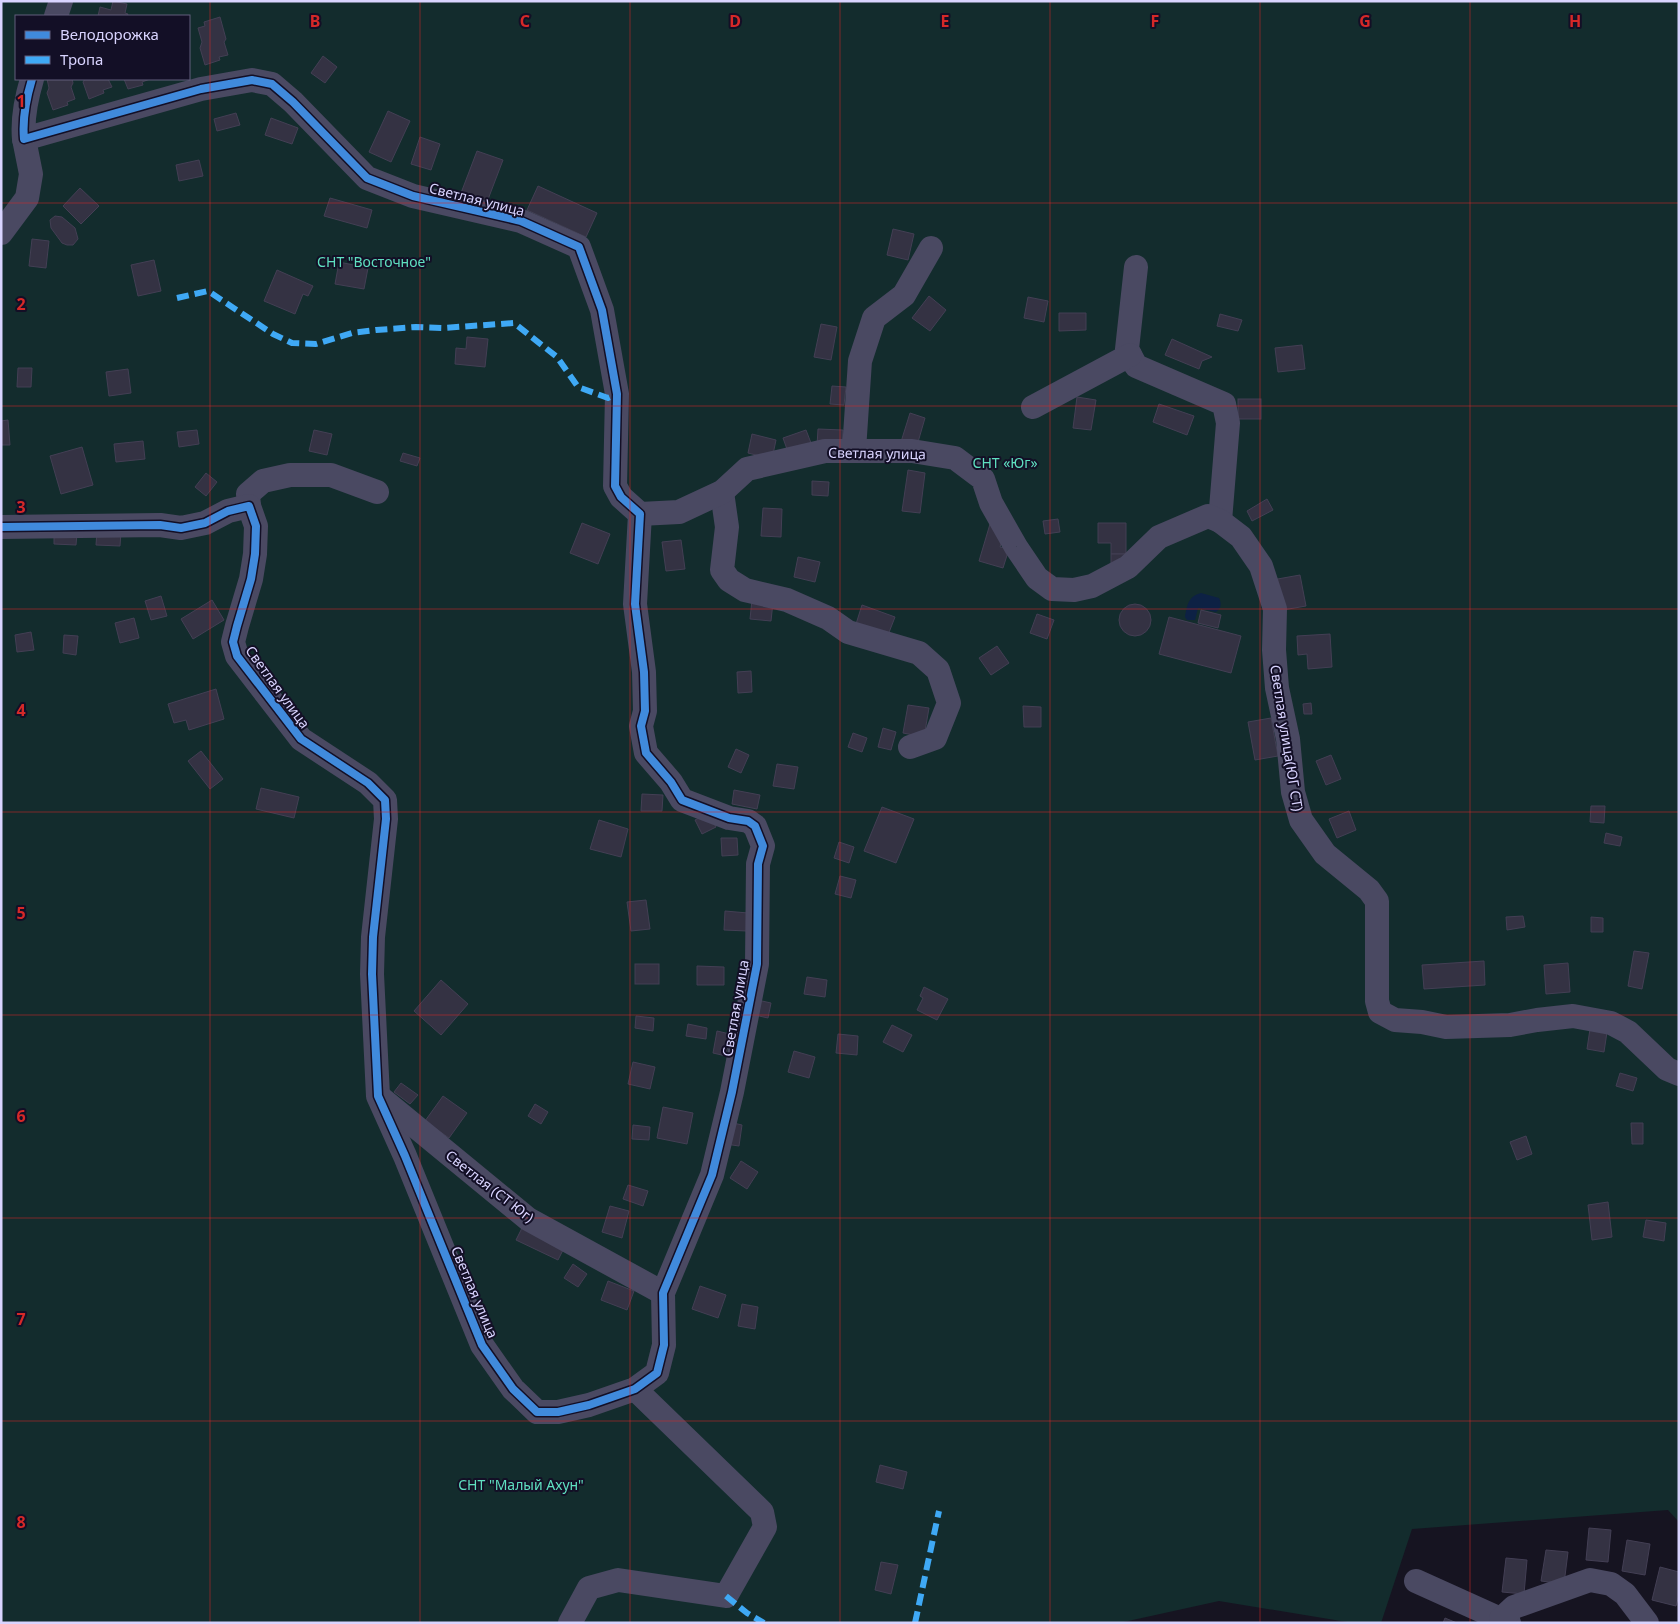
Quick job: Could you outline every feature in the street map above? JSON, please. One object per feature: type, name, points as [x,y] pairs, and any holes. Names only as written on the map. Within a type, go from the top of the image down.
[{"type":"street","points":[[56,15],[61,1]]},
{"type":"street","points":[[1,233],[27,198],[31,174],[22,123],[26,98],[32,80]]},
{"type":"street","name":"Светлая улица","points":[[24,139],[201,89],[252,80],[272,84],[293,102],[367,178],[412,196],[521,221],[579,247],[602,310],[617,394],[615,486],[621,497],[640,514],[679,512],[722,492],[747,469],[825,451],[912,451],[955,458],[983,478],[991,502],[1016,547],[1038,578],[1052,589],[1074,590],[1092,586],[1128,566],[1159,537],[1208,516],[1220,520]]},
{"type":"street","points":[[854,450],[860,360],[874,318],[904,295],[931,248]]},
{"type":"street","points":[[1136,267],[1127,349],[1136,366],[1224,404],[1228,423],[1220,520]]},
{"type":"street","points":[[1033,407],[1130,355]]},
{"type":"street","points":[[1,527],[160,525],[181,528],[205,523],[228,511],[249,506],[248,494],[263,481],[290,475],[331,475],[377,492]]},
{"type":"street","points":[[722,492],[727,527],[722,570],[729,580],[745,590],[787,600],[828,618],[848,632],[919,653],[938,670],[949,703],[935,738],[910,747]]},
{"type":"street","name":"Светлая улица","points":[[249,506],[256,526],[255,554],[251,579],[233,642],[237,656],[301,739],[368,783],[385,800],[386,819],[373,938],[372,974],[378,1096],[405,1156],[482,1345],[513,1389],[537,1412],[558,1412],[589,1406],[635,1389],[657,1373],[664,1344],[663,1293],[712,1175],[732,1092],[756,964],[758,864],[763,846],[755,826],[748,821],[728,818],[682,800],[671,782],[646,754],[640,726],[645,711],[644,672],[635,604],[640,514]]},
{"type":"street","name":"Светлая улица(ЮГ СТ)","points":[[1220,520],[1241,537],[1261,566],[1275,609],[1274,650],[1277,688],[1288,739],[1293,792],[1301,820],[1325,854],[1369,890],[1377,901],[1377,1000],[1380,1012],[1395,1020],[1422,1022],[1446,1027],[1510,1025],[1574,1016],[1612,1023],[1628,1032],[1667,1069],[1679,1074]]},
{"type":"street","name":"Светлая (СТ Юг)","points":[[378,1096],[528,1219],[663,1293]]},
{"type":"street","points":[[570,1623],[589,1588],[618,1580],[726,1596],[765,1527],[762,1512],[635,1389]]},
{"type":"street","points":[[1416,1581],[1505,1621],[1514,1607],[1590,1580],[1611,1584],[1624,1594],[1647,1623]]},
{"type":"green space","points":[[1,1],[1679,1],[1679,1522],[1668,1510],[1412,1529],[1381,1623],[1353,1623],[1219,1601],[1119,1623],[1,1623]]},
{"type":"water","points":[[1201,593],[1219,598],[1220,607],[1216,612],[1198,608],[1195,620],[1187,620],[1185,617],[1189,602],[1193,596]]},
{"type":"building","points":[[113,1],[127,4],[125,13],[128,14],[98,15],[100,7],[111,10]]},
{"type":"building","points":[[220,17],[228,55],[219,57],[220,60],[205,65],[200,48],[202,42],[198,28],[205,26],[204,22]]},
{"type":"building","points":[[323,56],[337,67],[325,83],[311,73]]},
{"type":"building","points":[[47,80],[72,80],[71,87],[75,99],[67,102],[68,105],[53,110],[47,93],[49,88]]},
{"type":"building","points":[[84,80],[108,80],[112,87],[103,90],[104,93],[89,99],[83,82]]},
{"type":"building","points":[[124,80],[147,80],[142,82],[143,85],[128,89]]},
{"type":"building","points":[[388,111],[410,121],[391,162],[369,152]]},
{"type":"building","points":[[236,113],[240,125],[217,131],[214,119]]},
{"type":"building","points":[[271,118],[298,128],[292,144],[265,135]]},
{"type":"building","points":[[420,137],[440,144],[431,170],[411,164]]},
{"type":"building","points":[[477,151],[503,160],[487,202],[461,193]]},
{"type":"building","points":[[199,160],[203,176],[179,181],[176,165]]},
{"type":"building","points":[[538,186],[597,213],[586,237],[527,210]]},
{"type":"building","points":[[80,188],[99,206],[81,224],[63,206]]},
{"type":"building","points":[[330,198],[372,210],[367,228],[324,216]]},
{"type":"building","points":[[55,216],[62,217],[75,228],[78,239],[73,245],[62,243],[51,228],[50,220]]},
{"type":"building","points":[[893,229],[914,234],[908,260],[887,255]]},
{"type":"building","points":[[32,239],[49,241],[46,268],[29,266]]},
{"type":"building","points":[[154,260],[161,291],[138,296],[131,265]]},
{"type":"building","points":[[339,262],[368,268],[364,289],[335,284]]},
{"type":"building","points":[[277,270],[313,286],[308,296],[303,294],[295,314],[264,301]]},
{"type":"building","points":[[929,296],[946,310],[930,331],[912,318]]},
{"type":"building","points":[[1028,297],[1048,301],[1044,322],[1024,318]]},
{"type":"building","points":[[1059,313],[1086,313],[1086,330],[1059,331]]},
{"type":"building","points":[[1220,314],[1242,320],[1238,331],[1217,326]]},
{"type":"building","points":[[821,324],[837,327],[831,360],[814,357]]},
{"type":"building","points":[[467,337],[488,339],[485,367],[455,364],[456,348],[466,349]]},
{"type":"building","points":[[1172,339],[1212,357],[1202,361],[1199,369],[1165,355]]},
{"type":"building","points":[[1302,345],[1305,369],[1278,372],[1275,348]]},
{"type":"building","points":[[18,368],[32,368],[31,387],[17,387]]},
{"type":"building","points":[[128,369],[131,393],[109,396],[106,372]]},
{"type":"building","points":[[832,386],[846,387],[844,405],[830,404]]},
{"type":"building","points":[[1077,397],[1096,400],[1091,430],[1073,428]]},
{"type":"building","points":[[1238,399],[1261,399],[1261,419],[1238,419]]},
{"type":"building","points":[[1159,404],[1194,416],[1187,435],[1153,422]]},
{"type":"building","points":[[910,413],[925,418],[916,449],[900,445]]},
{"type":"building","points":[[8,420],[10,445],[1,445],[1,421]]},
{"type":"building","points":[[818,429],[843,430],[842,447],[817,446]]},
{"type":"building","points":[[197,430],[199,444],[179,447],[177,432]]},
{"type":"building","points":[[314,430],[332,434],[327,455],[309,451]]},
{"type":"building","points":[[806,430],[811,443],[788,452],[783,438]]},
{"type":"building","points":[[752,434],[776,440],[772,459],[748,453]]},
{"type":"building","points":[[143,441],[145,459],[116,462],[114,444]]},
{"type":"building","points":[[82,447],[93,485],[61,494],[50,456]]},
{"type":"building","points":[[403,453],[420,458],[417,466],[400,461]]},
{"type":"building","points":[[908,470],[925,473],[920,513],[902,511]]},
{"type":"building","points":[[206,473],[217,482],[206,496],[195,487]]},
{"type":"building","points":[[812,481],[829,482],[828,496],[812,495]]},
{"type":"building","points":[[1267,499],[1273,510],[1252,521],[1247,511]]},
{"type":"building","points":[[763,508],[782,509],[781,537],[761,536]]},
{"type":"building","points":[[1058,519],[1060,532],[1045,534],[1043,521]]},
{"type":"building","points":[[582,523],[610,534],[598,564],[570,553]]},
{"type":"building","points":[[1098,523],[1126,523],[1126,554],[1111,554],[1111,543],[1098,543]]},
{"type":"building","points":[[990,524],[1006,529],[1000,547],[1009,549],[1003,568],[979,561]]},
{"type":"building","points":[[97,531],[121,532],[120,546],[96,545]]},
{"type":"building","points":[[54,532],[77,533],[76,545],[54,544]]},
{"type":"building","points":[[681,540],[685,569],[666,571],[662,542]]},
{"type":"building","points":[[1111,554],[1126,554],[1111,568]]},
{"type":"building","points":[[798,557],[820,562],[815,582],[794,577]]},
{"type":"building","points":[[1300,575],[1306,606],[1277,611],[1272,580]]},
{"type":"building","points":[[161,596],[167,616],[151,620],[145,601]]},
{"type":"building","points":[[212,600],[224,620],[193,639],[181,619]]},
{"type":"building","points":[[752,600],[773,602],[771,621],[750,619]]},
{"type":"building","points":[[1135,604],[1141,605],[1146,609],[1150,614],[1150,626],[1146,631],[1141,635],[1135,636],[1129,635],[1124,631],[1120,626],[1119,620],[1120,614],[1124,609],[1129,605]]},
{"type":"building","points":[[862,605],[895,617],[888,635],[856,624]]},
{"type":"building","points":[[1201,610],[1221,615],[1218,628],[1198,623]]},
{"type":"building","points":[[1037,614],[1054,620],[1047,639],[1030,633]]},
{"type":"building","points":[[1169,617],[1241,636],[1231,673],[1159,654]]},
{"type":"building","points":[[134,618],[139,638],[120,643],[115,623]]},
{"type":"building","points":[[31,632],[34,650],[17,652],[15,635]]},
{"type":"building","points":[[1330,634],[1332,667],[1308,669],[1307,654],[1298,655],[1297,636]]},
{"type":"building","points":[[64,635],[78,636],[76,655],[63,653]]},
{"type":"building","points":[[997,646],[1009,663],[991,675],[979,658]]},
{"type":"building","points":[[751,671],[752,692],[738,693],[737,672]]},
{"type":"building","points":[[216,689],[224,719],[189,730],[186,720],[174,723],[168,704]]},
{"type":"building","points":[[1311,703],[1312,714],[1304,714],[1303,704]]},
{"type":"building","points":[[908,705],[929,708],[924,737],[903,733]]},
{"type":"building","points":[[1023,706],[1041,707],[1041,727],[1024,727]]},
{"type":"building","points":[[1271,718],[1278,756],[1255,760],[1248,722]]},
{"type":"building","points":[[883,728],[896,732],[891,750],[878,747]]},
{"type":"building","points":[[853,733],[867,738],[862,752],[848,747]]},
{"type":"building","points":[[736,749],[749,755],[741,773],[728,767]]},
{"type":"building","points":[[201,751],[223,779],[210,789],[188,761]]},
{"type":"building","points":[[1331,755],[1341,779],[1326,785],[1316,761]]},
{"type":"building","points":[[777,764],[798,767],[794,789],[773,786]]},
{"type":"building","points":[[261,788],[299,797],[294,818],[256,809]]},
{"type":"building","points":[[734,790],[760,795],[757,809],[732,804]]},
{"type":"building","points":[[642,794],[663,795],[662,811],[641,811]]},
{"type":"building","points":[[1591,806],[1605,806],[1604,823],[1590,822]]},
{"type":"building","points":[[882,807],[914,819],[896,863],[864,851]]},
{"type":"building","points":[[1349,811],[1356,830],[1337,838],[1329,819]]},
{"type":"building","points":[[709,813],[716,827],[702,834],[695,820]]},
{"type":"building","points":[[599,820],[628,829],[621,857],[590,849]]},
{"type":"building","points":[[1606,833],[1622,837],[1620,846],[1604,843]]},
{"type":"building","points":[[721,838],[737,838],[738,855],[722,856]]},
{"type":"building","points":[[839,842],[854,847],[849,863],[834,858]]},
{"type":"building","points":[[840,876],[856,880],[851,898],[835,894]]},
{"type":"building","points":[[646,900],[650,929],[631,931],[627,902]]},
{"type":"building","points":[[725,911],[748,913],[747,931],[724,930]]},
{"type":"building","points":[[1523,916],[1525,927],[1507,930],[1506,917]]},
{"type":"building","points":[[1591,917],[1603,918],[1603,932],[1591,932]]},
{"type":"building","points":[[1634,951],[1649,953],[1642,989],[1628,986]]},
{"type":"building","points":[[1484,961],[1485,985],[1424,989],[1422,965]]},
{"type":"building","points":[[1568,963],[1570,992],[1546,994],[1544,965]]},
{"type":"building","points":[[635,964],[659,964],[659,984],[635,984]]},
{"type":"building","points":[[697,966],[724,967],[724,985],[697,985]]},
{"type":"building","points":[[807,977],[827,980],[825,997],[804,994]]},
{"type":"building","points":[[441,980],[468,1004],[441,1035],[414,1011]]},
{"type":"building","points":[[924,987],[948,999],[937,1020],[917,1010],[923,998],[920,996]]},
{"type":"building","points":[[753,999],[771,1003],[768,1018],[750,1014]]},
{"type":"building","points":[[636,1016],[654,1018],[653,1031],[635,1028]]},
{"type":"building","points":[[688,1024],[707,1028],[706,1039],[686,1036]]},
{"type":"building","points":[[892,1025],[912,1035],[903,1052],[883,1042]]},
{"type":"building","points":[[1590,1029],[1607,1032],[1604,1052],[1587,1049]]},
{"type":"building","points":[[717,1031],[730,1034],[726,1056],[713,1053]]},
{"type":"building","points":[[838,1034],[858,1036],[857,1055],[836,1053]]},
{"type":"building","points":[[794,1051],[815,1057],[809,1078],[788,1072]]},
{"type":"building","points":[[633,1062],[655,1067],[650,1089],[628,1084]]},
{"type":"building","points":[[1620,1073],[1637,1078],[1633,1091],[1616,1086]]},
{"type":"building","points":[[401,1083],[418,1095],[410,1104],[394,1092]]},
{"type":"building","points":[[443,1096],[467,1113],[449,1138],[425,1121]]},
{"type":"building","points":[[535,1104],[548,1112],[541,1124],[528,1116]]},
{"type":"building","points":[[663,1107],[693,1113],[687,1144],[657,1138]]},
{"type":"building","points":[[729,1122],[742,1125],[739,1146],[725,1144]]},
{"type":"building","points":[[1631,1123],[1643,1123],[1643,1144],[1632,1144]]},
{"type":"building","points":[[633,1125],[650,1127],[649,1140],[632,1139]]},
{"type":"building","points":[[1526,1136],[1532,1154],[1517,1160],[1510,1142]]},
{"type":"building","points":[[741,1161],[758,1172],[747,1189],[730,1178]]},
{"type":"building","points":[[628,1185],[648,1191],[643,1206],[623,1199]]},
{"type":"building","points":[[1608,1202],[1612,1237],[1592,1240],[1588,1205]]},
{"type":"building","points":[[610,1206],[629,1211],[622,1238],[602,1232]]},
{"type":"building","points":[[1646,1220],[1666,1223],[1664,1241],[1643,1237]]},
{"type":"building","points":[[522,1228],[564,1248],[558,1260],[516,1240]]},
{"type":"building","points":[[573,1264],[587,1274],[578,1287],[564,1278]]},
{"type":"building","points":[[608,1281],[634,1291],[627,1310],[601,1300]]},
{"type":"building","points":[[700,1286],[726,1295],[718,1318],[692,1309]]},
{"type":"building","points":[[742,1304],[758,1307],[755,1329],[738,1326]]},
{"type":"building","points":[[880,1465],[907,1472],[903,1489],[876,1482]]},
{"type":"building","points":[[1589,1528],[1611,1530],[1608,1562],[1586,1560]]},
{"type":"building","points":[[1627,1540],[1650,1544],[1645,1575],[1622,1571]]},
{"type":"building","points":[[1546,1550],[1568,1552],[1564,1584],[1541,1581]]},
{"type":"building","points":[[1506,1558],[1527,1560],[1524,1594],[1502,1592]]},
{"type":"building","points":[[881,1562],[898,1565],[891,1594],[875,1590]]},
{"type":"building","points":[[1660,1567],[1679,1572],[1679,1595],[1676,1606],[1652,1600]]},
{"type":"building","points":[[1445,1618],[1457,1623],[1443,1623]]},
{"type":"marked path","points":[[177,298],[208,291],[273,334],[292,343],[316,344],[352,333],[376,330],[514,323],[557,357],[578,387],[608,398],[617,394]]},
{"type":"marked path","points":[[915,1623],[939,1511]]},
{"type":"marked path","points":[[726,1596],[747,1613],[764,1623]]},
{"type":"cycle path","points":[[1,527],[160,525],[181,528],[205,523],[228,511],[249,506],[256,526],[255,554],[251,579],[233,642],[237,656],[301,739],[368,783],[385,800],[386,819],[373,937],[372,974],[378,1096],[405,1156],[482,1345],[513,1389],[537,1412],[558,1412],[589,1405],[635,1389],[657,1373],[664,1345],[663,1293],[712,1175],[732,1092],[757,964],[758,864],[763,846],[755,826],[748,821],[729,818],[682,800],[671,782],[646,753],[641,726],[645,711],[644,672],[635,604],[640,514],[621,497],[615,486],[617,394],[602,310],[579,247],[521,221],[413,196],[367,178],[293,102],[272,84],[252,80],[201,89],[24,139],[25,109],[32,80]]},
{"type":"park label","name":"СНТ \"Восточное\"","points":[[374,261]]},
{"type":"park label","name":"СНТ «Юг»","points":[[1005,462]]},
{"type":"park label","name":"СНТ \"Малый Ахун\"","points":[[521,1484]]}]
